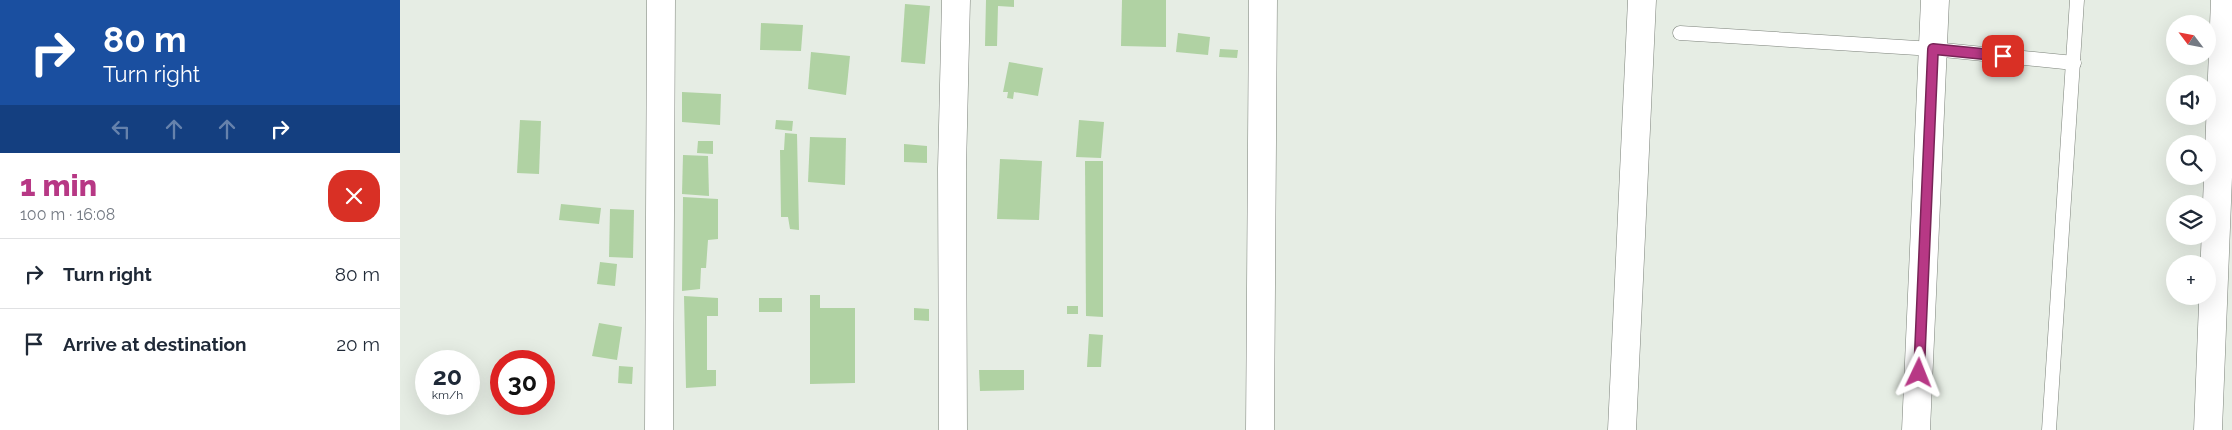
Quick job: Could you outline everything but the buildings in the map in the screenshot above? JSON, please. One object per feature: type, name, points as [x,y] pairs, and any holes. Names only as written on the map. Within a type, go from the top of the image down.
[{"type":"street","points":[[659,430],[661,0]]},
{"type":"street","points":[[953,430],[952,169],[956,0]]},
{"type":"street","points":[[1260,430],[1263,0]]},
{"type":"street","points":[[1622,430],[1642,0]]},
{"type":"street","points":[[1916,430],[1935,0]]},
{"type":"street","points":[[2208,430],[2225,0]]},
{"type":"lane","points":[[2049,430],[2078,0]]},
{"type":"lane","points":[[1680,33],[1933,49],[2074,63]]},
{"type":"route","points":[[1919,373],[1933,49],[2003,56]]}]
